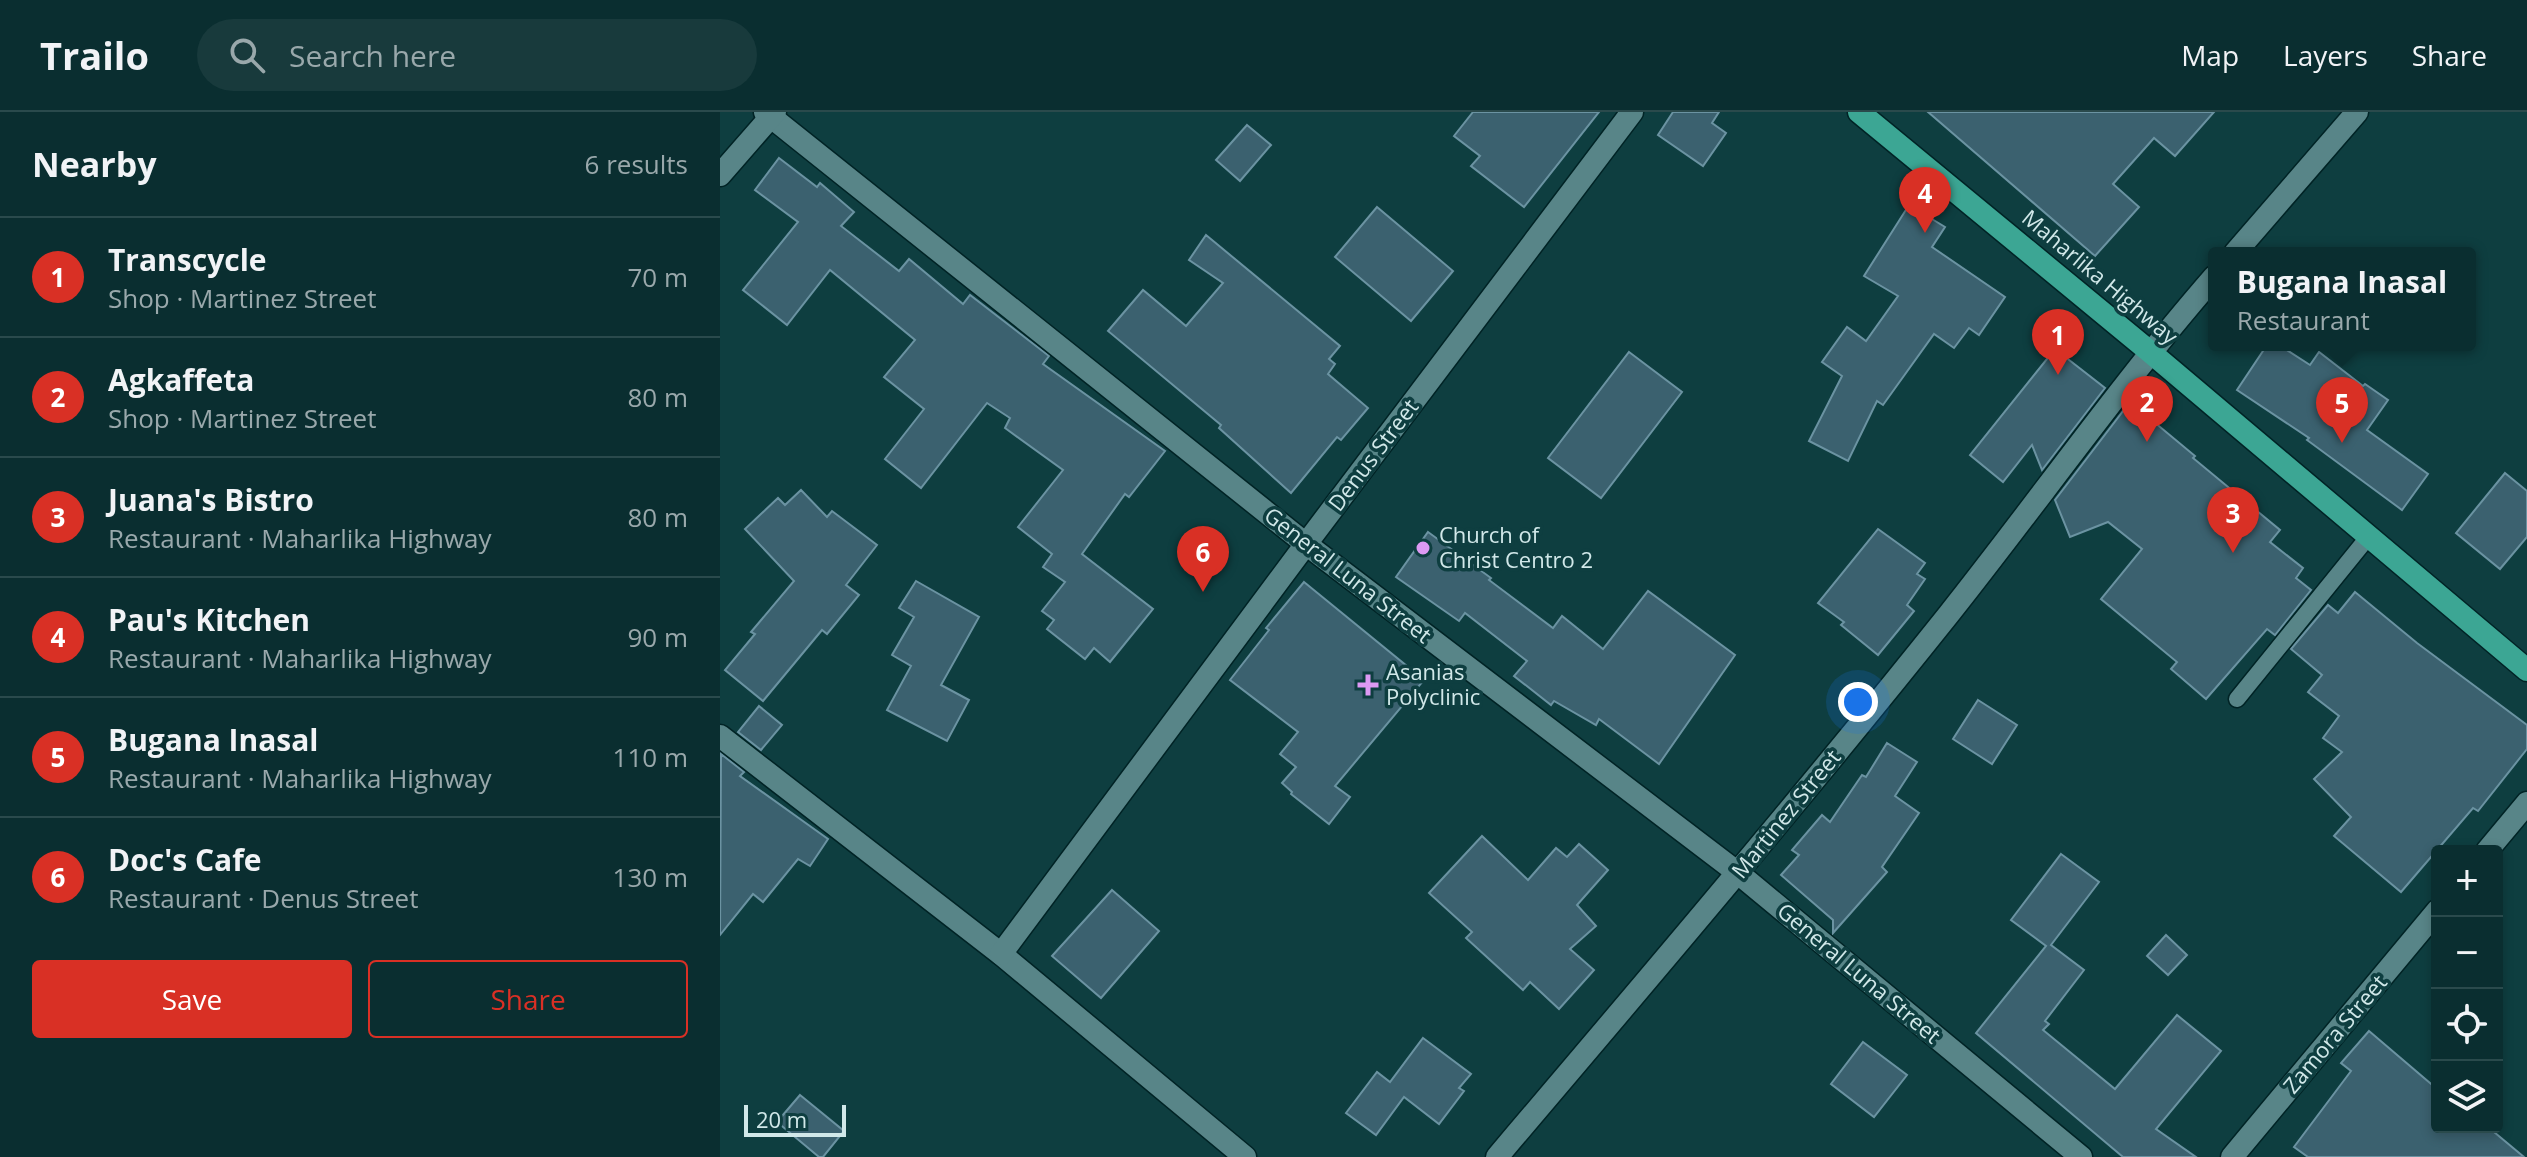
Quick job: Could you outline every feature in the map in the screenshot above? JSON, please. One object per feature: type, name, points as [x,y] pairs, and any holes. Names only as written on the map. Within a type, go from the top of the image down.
[{"type":"highway","name":"Maharlika Highway","points":[[1859,112],[2149,351],[2527,670]]},
{"type":"street","name":"Denus Street","points":[[1001,954],[1632,112]]},
{"type":"street","points":[[2240,247],[2357,112]]},
{"type":"street","name":"General Luna Street","points":[[770,114],[1306,544],[1738,873],[2081,1157]]},
{"type":"street","points":[[720,175],[770,114]]},
{"type":"street","name":"Martinez Street","points":[[1497,1157],[1738,873],[1951,611],[2149,351],[2208,284]]},
{"type":"street","points":[[720,736],[1001,954],[1245,1157]]},
{"type":"street","points":[[2492,845],[2527,803]]},
{"type":"street","name":"Zamora Street","points":[[2232,1157],[2432,917]]},
{"type":"lane","points":[[2237,699],[2369,536]]},
{"type":"building","points":[[1473,112],[1599,112],[1524,207],[1471,166],[1480,156],[1454,136]]},
{"type":"building","points":[[1673,112],[1719,112],[1712,123],[1726,133],[1703,166],[1658,135]]},
{"type":"building","points":[[1928,112],[2214,112],[2175,156],[2154,138],[2113,184],[2139,207],[2095,256]]},
{"type":"building","points":[[1247,125],[1271,145],[1240,181],[1216,160]]},
{"type":"building","points":[[779,158],[817,187],[820,183],[854,212],[841,226],[899,271],[909,259],[963,304],[970,295],[1049,356],[1043,364],[1165,451],[1129,497],[1125,494],[1082,554],[1153,609],[1110,662],[1094,648],[1085,659],[1047,629],[1054,620],[1042,611],[1065,582],[1043,567],[1052,554],[1018,527],[1063,470],[1005,428],[1010,418],[987,403],[921,488],[885,459],[924,409],[884,377],[915,340],[830,270],[787,325],[743,290],[798,222],[755,190]]},
{"type":"building","points":[[1909,205],[1945,227],[1932,247],[2005,297],[1979,335],[1969,328],[1954,348],[1934,334],[1883,405],[1877,401],[1848,461],[1809,441],[1842,376],[1822,362],[1847,327],[1866,341],[1898,296],[1864,276]]},
{"type":"building","points":[[1377,207],[1453,271],[1411,321],[1335,257]]},
{"type":"building","points":[[1206,235],[1340,346],[1329,359],[1335,364],[1328,374],[1368,408],[1341,440],[1337,437],[1291,493],[1219,428],[1221,425],[1108,331],[1143,290],[1186,326],[1223,283],[1189,260]]},
{"type":"building","points":[[2055,349],[2105,388],[2042,470],[2032,445],[2003,482],[1970,455]]},
{"type":"building","points":[[2263,351],[2288,351],[2310,365],[2319,352],[2363,386],[2365,384],[2388,400],[2367,430],[2428,474],[2402,510],[2307,440],[2309,438],[2237,390]]},
{"type":"building","points":[[1629,352],[1682,392],[1601,498],[1548,458]]},
{"type":"building","points":[[2130,402],[2280,530],[2270,542],[2303,568],[2296,578],[2311,590],[2275,635],[2267,629],[2206,699],[2171,669],[2177,662],[2101,599],[2142,549],[2108,522],[2070,537],[2055,500]]},
{"type":"building","points":[[2505,473],[2527,491],[2527,537],[2500,569],[2456,533]]},
{"type":"building","points":[[801,490],[827,517],[832,511],[877,545],[846,585],[859,595],[827,634],[822,630],[763,701],[725,670],[755,634],[751,632],[794,581],[745,529],[778,498],[785,505]]},
{"type":"building","points":[[1878,529],[1925,563],[1917,574],[1925,579],[1907,605],[1914,611],[1878,655],[1841,625],[1844,622],[1818,603]]},
{"type":"building","points":[[1428,532],[1553,628],[1562,616],[1603,649],[1648,591],[1735,655],[1659,764],[1599,719],[1596,725],[1554,701],[1551,705],[1514,676],[1527,661],[1465,613],[1459,621],[1396,577]]},
{"type":"building","points":[[916,581],[979,617],[941,685],[969,700],[947,741],[887,710],[911,666],[892,655],[914,617],[899,608]]},
{"type":"building","name":"Asanias Polyclinic","points":[[1304,582],[1424,680],[1335,786],[1350,797],[1329,824],[1282,783],[1296,767],[1280,754],[1298,732],[1230,680],[1269,630],[1266,628]]},
{"type":"building","points":[[2355,592],[2417,643],[2527,725],[2527,749],[2478,811],[2473,808],[2441,845],[2431,845],[2431,857],[2401,892],[2334,836],[2351,817],[2314,779],[2342,752],[2323,738],[2339,716],[2308,692],[2322,675],[2291,649],[2328,605],[2338,613]]},
{"type":"building","points":[[1978,700],[2017,725],[1992,764],[1953,739]]},
{"type":"building","points":[[759,706],[782,725],[761,750],[738,732]]},
{"type":"building","points":[[1887,743],[1917,762],[1895,796],[1919,813],[1882,867],[1887,872],[1833,933],[1833,920],[1781,875],[1799,855],[1792,850],[1822,815],[1830,822],[1862,775],[1866,777]]},
{"type":"building","points":[[721,754],[744,772],[740,776],[828,839],[810,866],[798,859],[763,902],[753,894],[720,935]]},
{"type":"building","points":[[1482,836],[1528,880],[1556,848],[1567,857],[1579,844],[1608,870],[1577,905],[1596,926],[1570,949],[1594,970],[1559,1009],[1530,982],[1523,990],[1466,938],[1472,932],[1429,893]]},
{"type":"building","points":[[2061,854],[2099,882],[2051,945],[2084,970],[2045,1021],[2049,1024],[2043,1030],[2115,1089],[2177,1015],[2221,1051],[2156,1129],[2196,1157],[2123,1157],[1976,1033],[2046,946],[2011,920]]},
{"type":"building","points":[[1112,890],[1159,931],[1101,998],[1052,956]]},
{"type":"building","points":[[2166,935],[2187,955],[2168,975],[2147,956]]},
{"type":"building","points":[[2369,1031],[2431,1084],[2431,1133],[2495,1133],[2524,1157],[2308,1157],[2294,1147],[2351,1071],[2341,1063]]},
{"type":"building","points":[[1423,1038],[1471,1074],[1459,1088],[1464,1091],[1439,1124],[1404,1097],[1376,1135],[1346,1113],[1377,1072],[1390,1082]]},
{"type":"building","points":[[1863,1042],[1907,1075],[1874,1117],[1831,1084]]},
{"type":"building","points":[[800,1095],[844,1131],[823,1157],[819,1157],[777,1122]]},
{"type":"place","name":"Pau's Kitchen","points":[[1925,233]]},
{"type":"place","name":"Transcycle","points":[[2058,375]]},
{"type":"place","name":"Agkaffeta","points":[[2147,442]]},
{"type":"place","name":"Bugana Inasal","points":[[2342,443]]},
{"type":"place","name":"Church of Christ Centro 2","points":[[1423,548]]},
{"type":"place","name":"Juana's Bistro","points":[[2233,553]]},
{"type":"place","name":"Doc's Cafe","points":[[1203,592]]},
{"type":"place","name":"Asanias Polyclinic","points":[[1368,685]]}]
